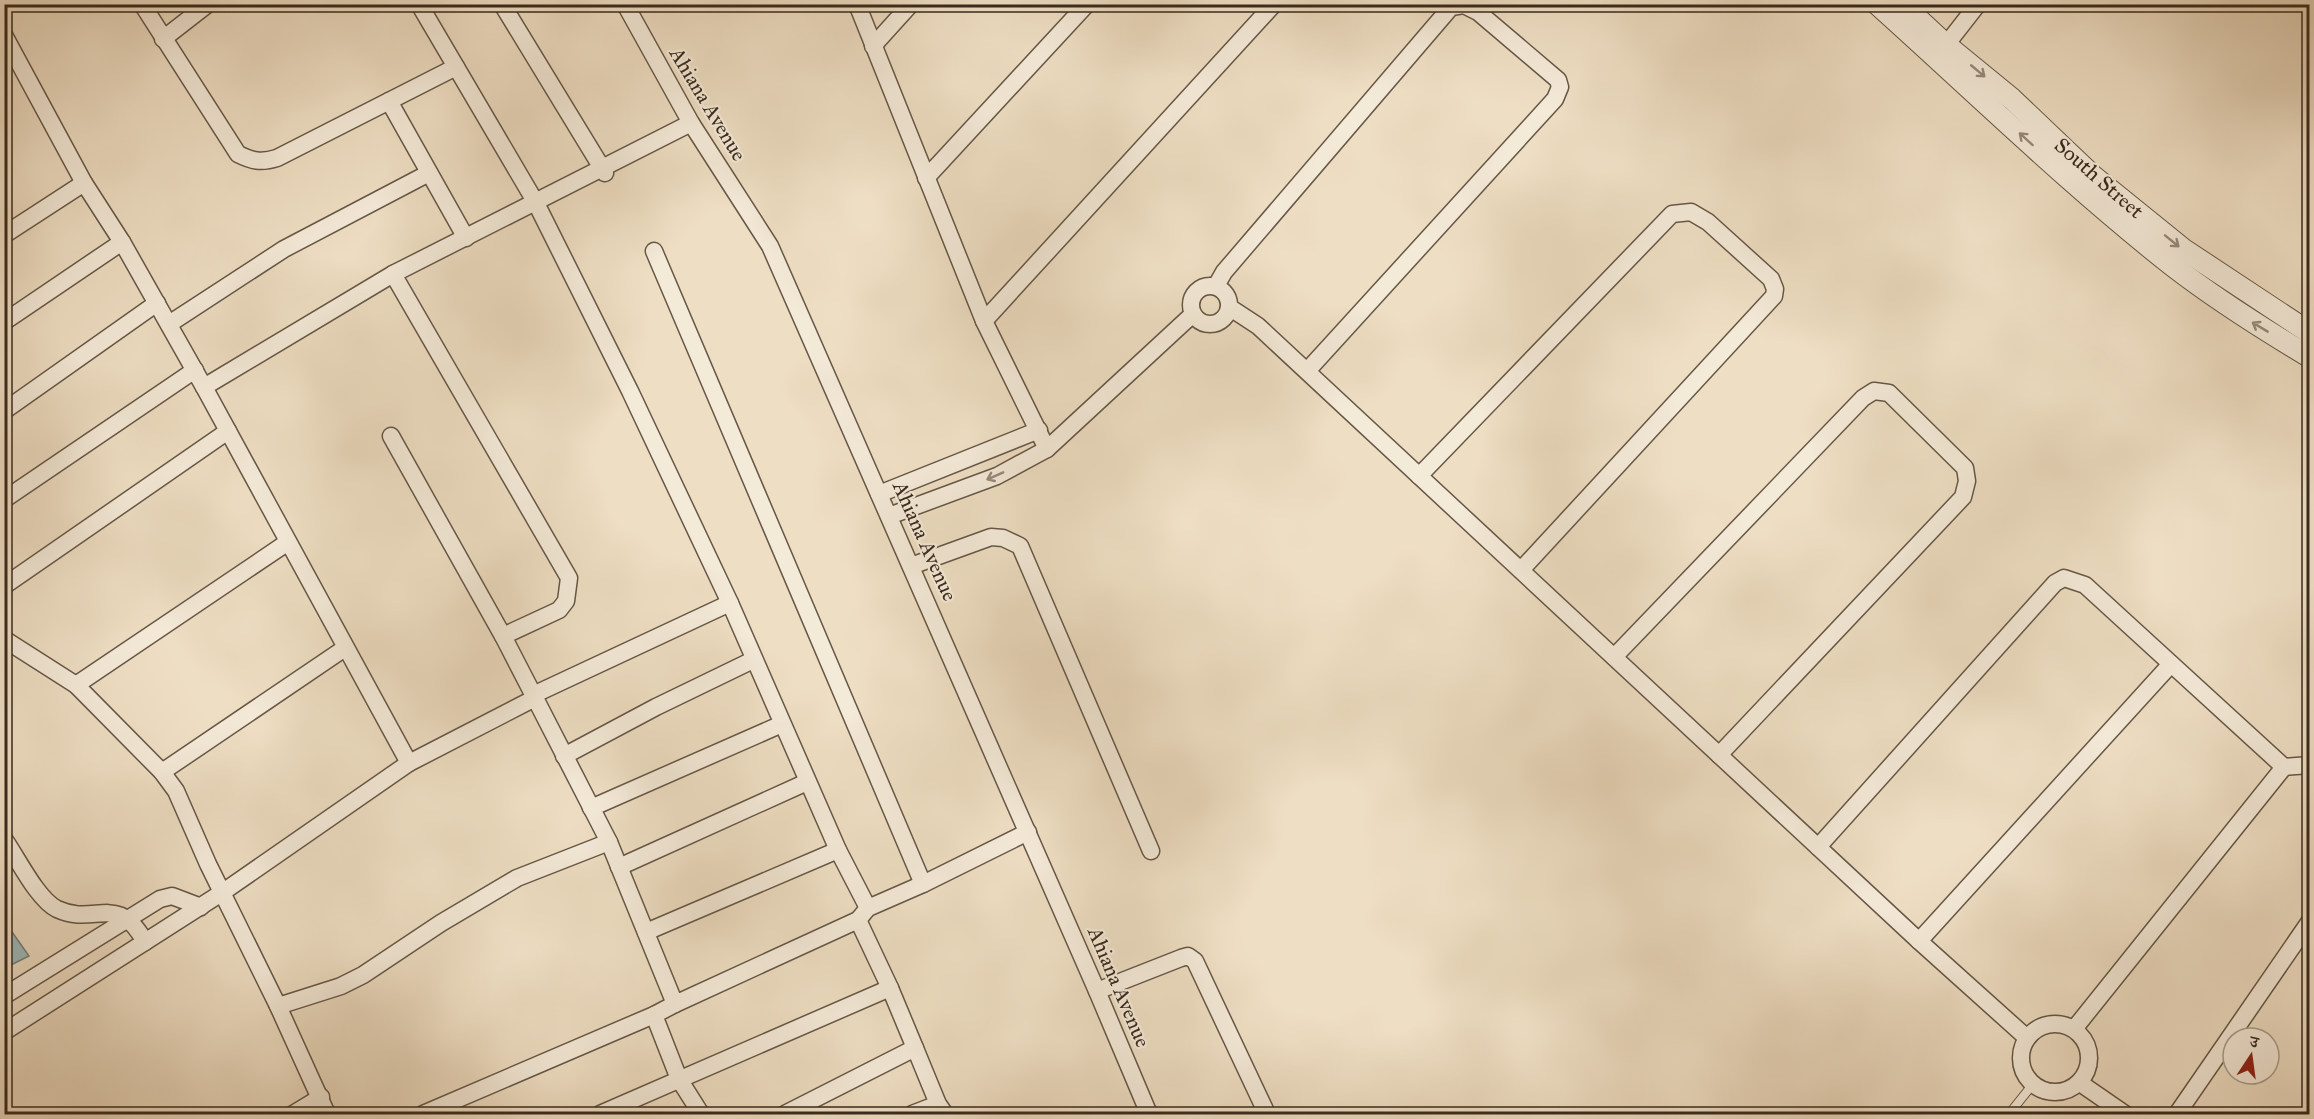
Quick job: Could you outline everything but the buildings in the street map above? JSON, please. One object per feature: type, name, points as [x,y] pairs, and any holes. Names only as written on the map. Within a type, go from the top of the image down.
[{"type":"street","points":[[142,4],[238,154],[251,160],[264,162],[277,158],[456,67]]},
{"type":"street","points":[[163,39],[208,4]]},
{"type":"street","points":[[418,4],[536,203],[630,391],[730,603],[838,850],[890,988],[941,1109],[912,1114]]},
{"type":"street","points":[[501,4],[604,171]]},
{"type":"street","name":"Ahiana Avenue","points":[[625,4],[691,123],[770,246],[1028,832],[1149,1114]]},
{"type":"street","points":[[856,4],[984,321],[1047,449]]},
{"type":"street","points":[[873,46],[911,4]]},
{"type":"street","points":[[926,178],[1087,4]]},
{"type":"street","points":[[984,321],[1274,4]]},
{"type":"street","points":[[1877,4],[2085,192],[2173,266],[2236,313],[2310,357]]},
{"type":"street","name":"South Street","points":[[1902,4],[1946,45],[2012,99],[2094,177],[2183,249],[2310,333]]},
{"type":"street","points":[[1946,45],[1978,4]]},
{"type":"street","points":[[1216,286],[1224,272],[1451,7],[1464,5],[1478,12],[1558,80],[1560,87],[1555,99],[1307,371]]},
{"type":"street","points":[[4,35],[84,183],[122,242],[195,370],[409,764]]},
{"type":"street","points":[[389,101],[466,238]]},
{"type":"street","points":[[204,387],[393,274],[604,171],[691,123]]},
{"type":"street","points":[[169,324],[284,249],[429,173]]},
{"type":"street","points":[[4,236],[84,183]]},
{"type":"street","points":[[1419,476],[1672,214],[1691,212],[1708,222],[1771,279],[1775,289],[1774,296],[1521,570]]},
{"type":"street","points":[[4,322],[122,242]]},
{"type":"street","points":[[654,251],[924,884]]},
{"type":"street","points":[[393,274],[569,578],[566,601],[559,610],[503,636]]},
{"type":"street","points":[[1208,285],[1216,286],[1227,294],[1229,307],[1223,319],[1217,323],[1203,323],[1193,314],[1191,307],[1195,292],[1208,285]]},
{"type":"street","points":[[4,411],[157,303]]},
{"type":"street","points":[[1229,307],[1258,326],[1919,941],[2027,1038]]},
{"type":"street","points":[[889,516],[997,476],[1047,449],[1193,314]]},
{"type":"street","points":[[5,499],[195,370]]},
{"type":"street","points":[[1614,657],[1863,398],[1874,391],[1889,393],[1965,468],[1967,481],[1963,497],[1719,755]]},
{"type":"street","points":[[879,494],[1039,430]]},
{"type":"street","points":[[4,586],[228,431]]},
{"type":"street","points":[[391,436],[503,636],[609,842],[675,1004]]},
{"type":"street","points":[[911,566],[991,537],[1003,538],[1020,546],[1151,851]]},
{"type":"street","points":[[76,685],[288,542]]},
{"type":"street","points":[[1818,847],[2055,583],[2064,578],[2085,585],[2284,768]]},
{"type":"street","points":[[4,1032],[201,907],[409,764],[534,696],[730,603]]},
{"type":"street","points":[[4,639],[76,685],[162,772],[176,791],[208,864],[278,1006],[327,1114]]},
{"type":"street","points":[[162,772],[345,648]]},
{"type":"street","points":[[564,756],[656,707],[753,660]]},
{"type":"street","points":[[1919,941],[2171,664]]},
{"type":"street","points":[[591,808],[782,724]]},
{"type":"street","points":[[2074,1029],[2284,768],[2310,765]]},
{"type":"street","points":[[619,867],[807,782]]},
{"type":"street","points":[[423,1114],[654,1015],[1028,832]]},
{"type":"street","points":[[4,839],[43,898],[56,908],[72,914],[117,913],[128,918],[145,942]]},
{"type":"street","points":[[278,1006],[341,986],[363,975],[441,922],[517,878],[609,842]]},
{"type":"street","points":[[646,932],[838,850]]},
{"type":"street","points":[[4,996],[160,899],[172,896],[201,907]]},
{"type":"street","points":[[2177,1114],[2310,921]]},
{"type":"street","points":[[1097,991],[1181,958],[1188,956],[1195,961],[1267,1114]]},
{"type":"street","points":[[600,1114],[890,988]]},
{"type":"street","points":[[654,1015],[679,1078],[701,1114]]},
{"type":"street","points":[[2049,1024],[2062,1024],[2074,1029],[2083,1038],[2089,1055],[2087,1073],[2080,1083],[2069,1090],[2056,1093],[2044,1091],[2033,1084],[2025,1074],[2021,1062],[2022,1049],[2027,1038],[2037,1029],[2049,1024]]},
{"type":"street","points":[[785,1114],[915,1048]]},
{"type":"street","points":[[2080,1083],[2125,1114]]},
{"type":"street","points":[[293,1114],[321,1098]]},
{"type":"lane","points":[[2009,1114],[2033,1084]]},
{"type":"water","points":[[4,922],[29,956],[5,968]]}]
